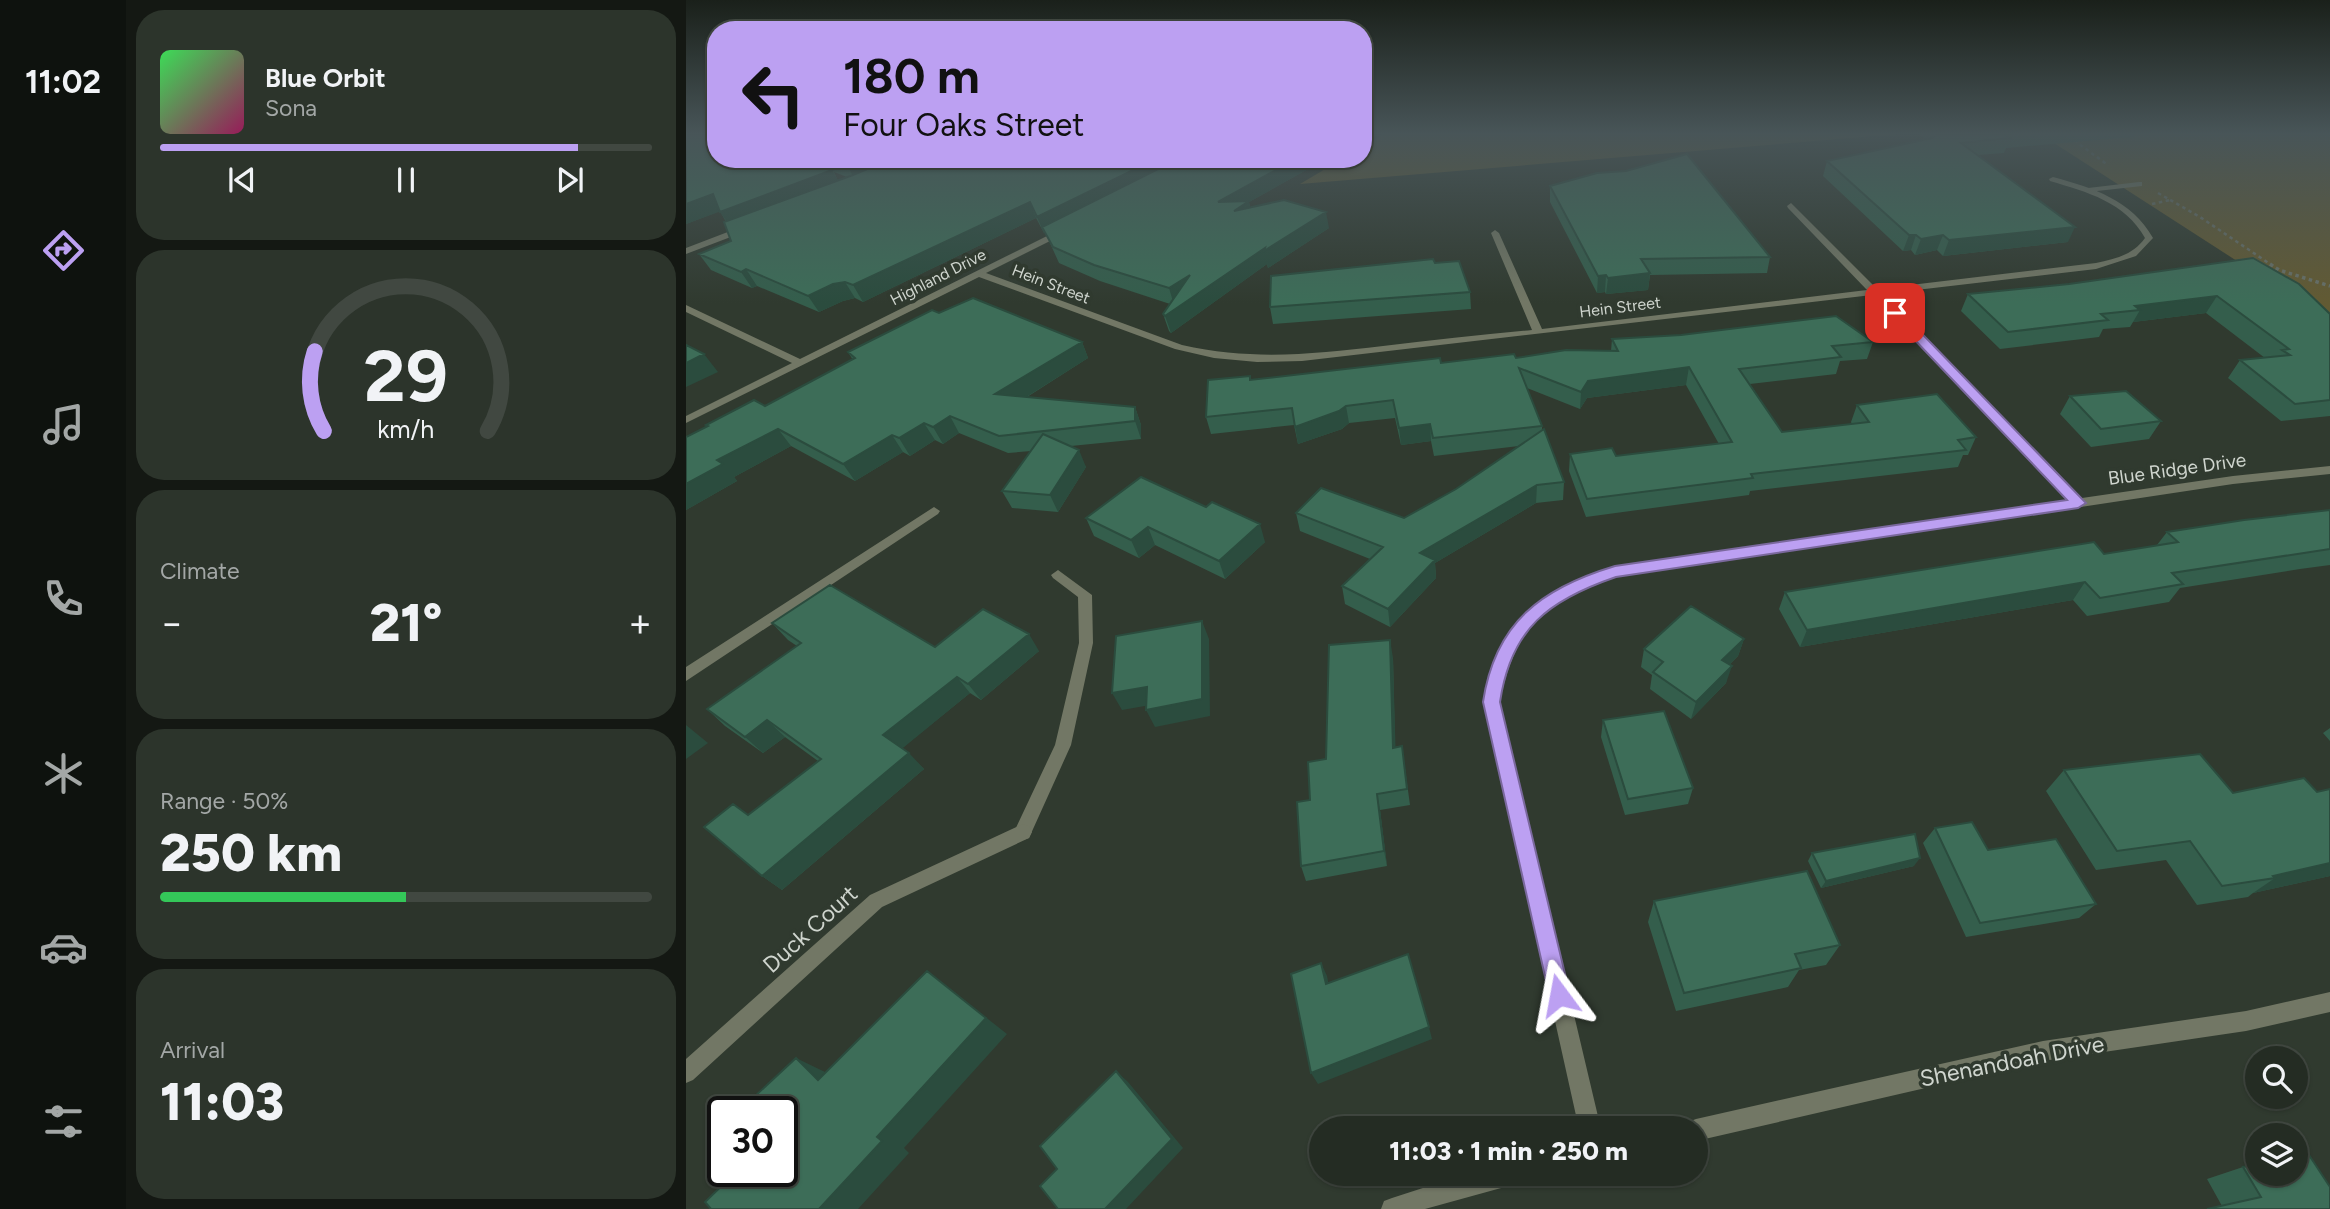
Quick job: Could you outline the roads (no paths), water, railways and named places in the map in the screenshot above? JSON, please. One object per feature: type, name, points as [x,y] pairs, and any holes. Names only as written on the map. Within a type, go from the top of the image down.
[{"type":"street","name":"Hein Street","points":[[980,274],[1137,333],[1214,355],[1257,359],[1302,358],[1877,294],[1919,286],[2096,266],[2126,259],[2143,248],[2149,238],[2142,222],[2112,200],[2089,190]]},
{"type":"street","points":[[1791,206],[2078,503]]},
{"type":"street","points":[[686,251],[759,223]]},
{"type":"street","name":"Highland Drive","points":[[686,420],[1079,223]]},
{"type":"street","points":[[1496,233],[1538,332]]},
{"type":"street","points":[[686,308],[800,363]]},
{"type":"street","name":"Blue Ridge Drive","points":[[1587,1116],[1492,702],[1496,675],[1507,648],[1521,626],[1540,608],[1574,586],[1615,572],[2233,480],[2330,470]]},
{"type":"street","points":[[686,675],[934,511]]},
{"type":"street","name":"Duck Court","points":[[686,1073],[876,901],[1023,832],[1063,744],[1086,643],[1085,595],[1058,575]]},
{"type":"street","name":"Shenandoah Drive","points":[[1708,1127],[2043,1051],[2246,1021],[2330,1002]]},
{"type":"street","points":[[1392,1209],[1463,1186]]}]
